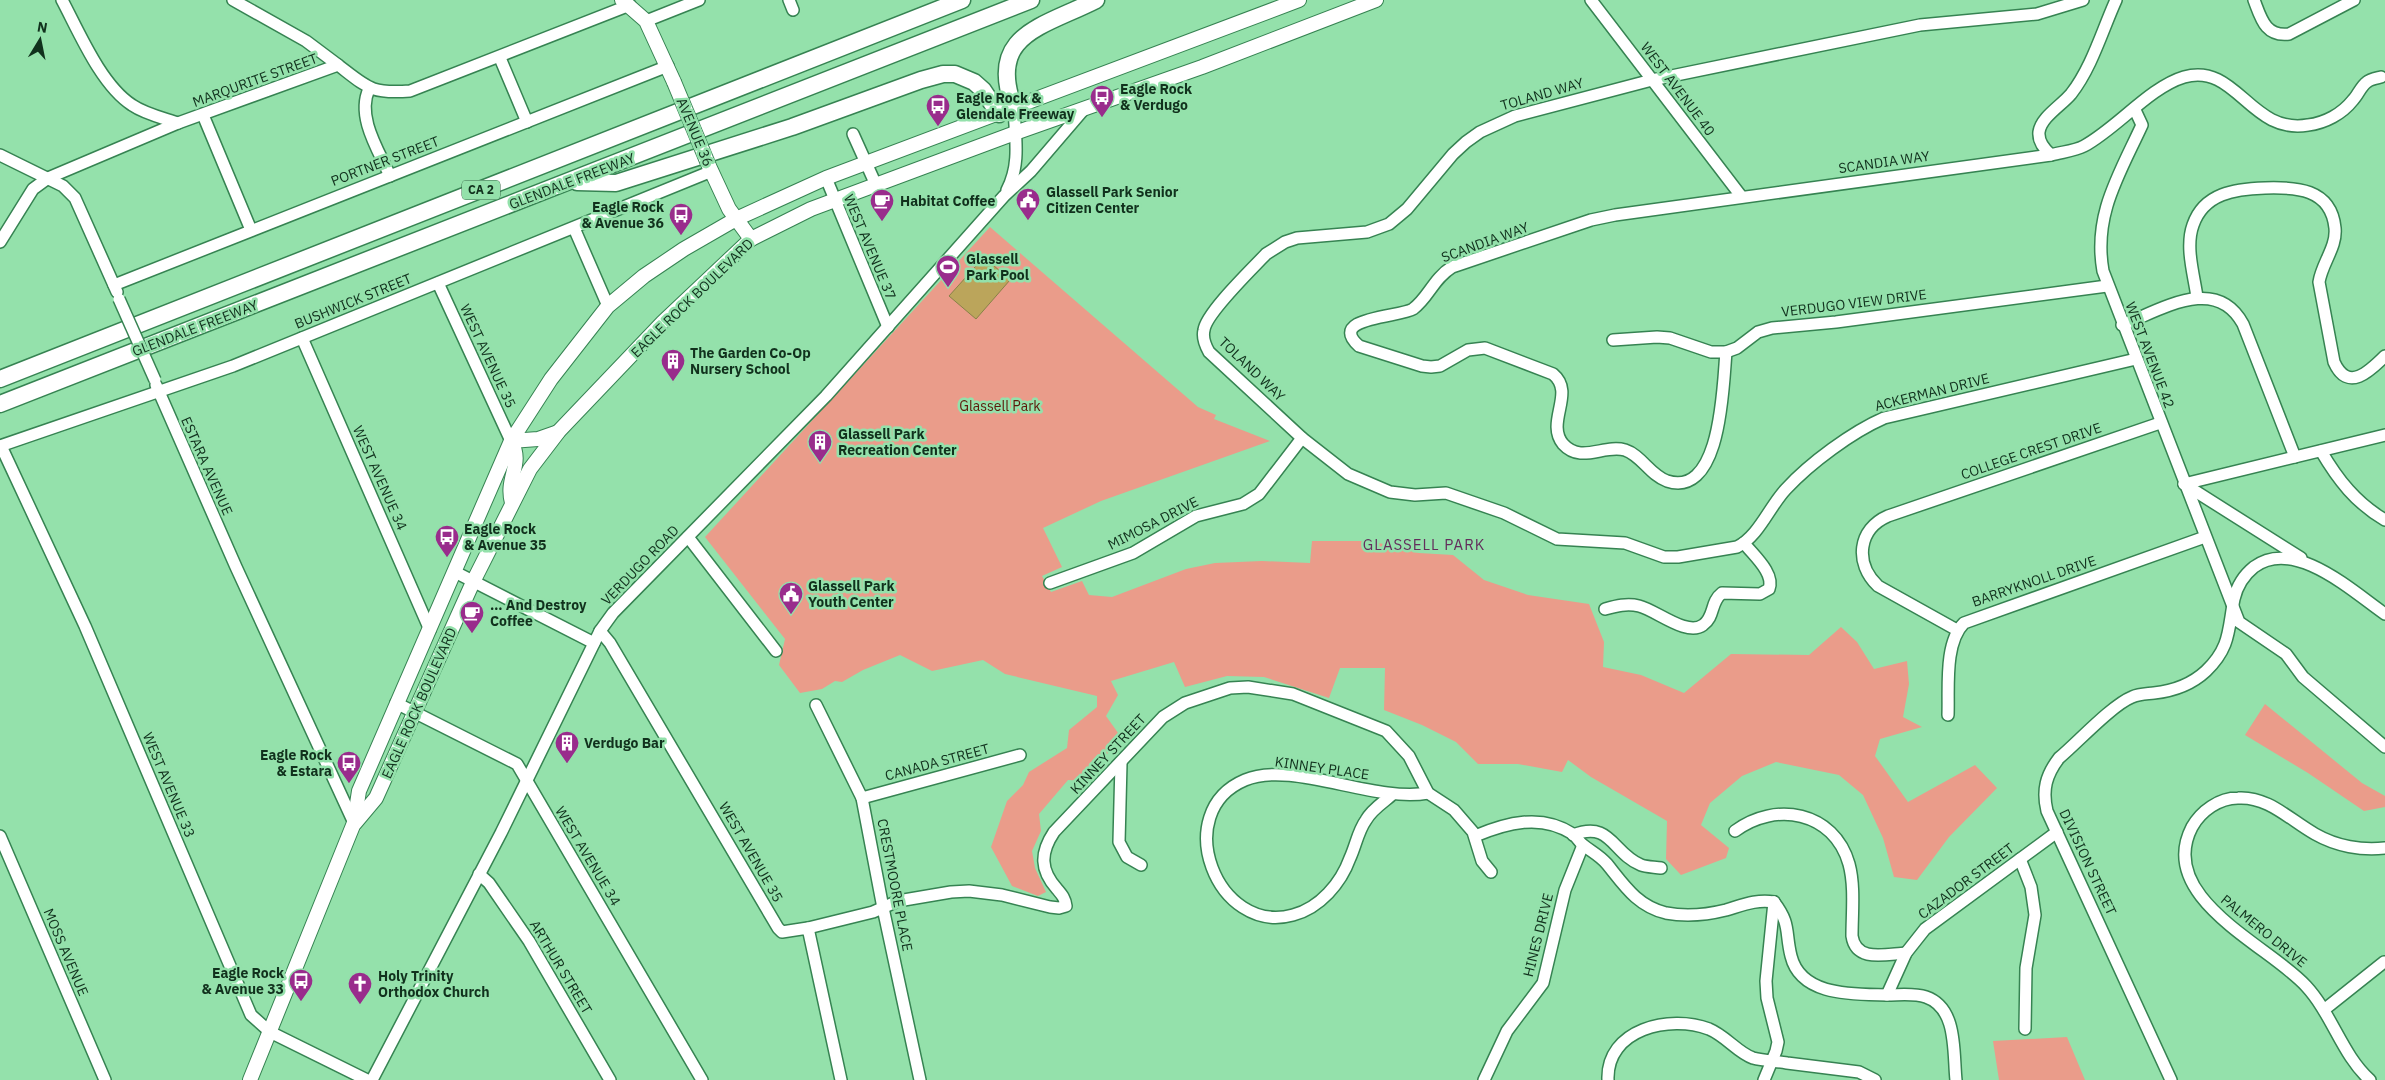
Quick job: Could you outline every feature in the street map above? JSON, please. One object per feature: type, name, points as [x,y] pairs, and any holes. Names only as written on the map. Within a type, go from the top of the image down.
[{"type":"highway","name":"GLENDALE FREEWAY","points":[[0,379],[962,0]]},
{"type":"highway","name":"GLENDALE FREEWAY","points":[[0,404],[1031,0]]},
{"type":"highway","points":[[1007,111],[1007,62],[1013,47],[1030,32],[1096,0]]},
{"type":"highway","points":[[570,182],[616,183],[792,127],[921,80],[943,74],[955,74],[974,82],[1007,111]]},
{"type":"main road","name":"EAGLE ROCK BOULEVARD","points":[[250,1080],[354,823],[359,791],[511,441],[551,379],[608,306],[644,276],[684,249],[736,219],[826,178],[1299,0]]},
{"type":"main road","name":"EAGLE ROCK BOULEVARD","points":[[354,823],[376,798],[474,582],[530,469],[559,432],[663,322],[751,239],[834,201],[1015,133],[1202,67],[1369,1]]},
{"type":"main road","name":"AVENUE 36","points":[[626,3],[646,21],[668,66],[729,209],[751,239]]},
{"type":"main road","points":[[512,503],[509,493],[510,482],[518,457],[511,441],[538,439],[559,432]]},
{"type":"street","points":[[62,0],[96,62],[114,90],[132,105],[178,123]]},
{"type":"street","points":[[233,0],[306,41],[338,65]]},
{"type":"street","points":[[646,21],[699,0]]},
{"type":"street","name":"WEST AVENUE 40","points":[[1591,0],[1741,196]]},
{"type":"street","name":"TOLAND WAY","points":[[1302,438],[1209,352],[1204,338],[1204,330],[1210,316],[1266,254],[1285,242],[1297,238],[1366,232],[1389,224],[1407,209],[1453,154],[1480,132],[1498,122],[1515,116],[1652,80],[1920,25],[2037,14],[2082,0]]},
{"type":"street","points":[[2051,155],[2040,139],[2041,125],[2071,94],[2082,77],[2116,0]]},
{"type":"street","points":[[2254,0],[2264,25],[2274,33],[2282,35],[2289,34],[2354,0]]},
{"type":"street","name":"MARQURITE STREET","points":[[0,242],[33,189],[48,178],[178,123],[338,65],[369,89],[390,93],[410,91],[500,58],[626,3]]},
{"type":"street","points":[[500,58],[527,122]]},
{"type":"street","name":"PORTNER STREET","points":[[114,286],[668,66]]},
{"type":"street","name":"SCANDIA WAY","points":[[1726,352],[1718,427],[1713,449],[1699,473],[1685,481],[1676,483],[1654,474],[1626,450],[1619,449],[1584,454],[1570,450],[1563,444],[1559,436],[1557,422],[1563,391],[1562,384],[1552,374],[1485,348],[1468,350],[1440,366],[1422,366],[1359,346],[1352,337],[1352,331],[1354,326],[1364,320],[1403,314],[1411,310],[1419,304],[1436,280],[1452,267],[1591,220],[1741,196],[2051,155],[2083,147],[2173,82],[2193,76],[2205,76],[2226,83],[2249,105],[2270,120],[2282,124],[2307,126],[2327,120],[2344,110],[2367,82],[2381,77]]},
{"type":"street","points":[[369,89],[365,98],[368,124],[390,176]]},
{"type":"street","name":"VERDUGO ROAD","points":[[372,1080],[501,833],[600,631],[613,613],[826,396],[1004,196],[1031,172],[1085,108]]},
{"type":"street","name":"WEST AVENUE 42","points":[[2134,110],[2142,125],[2110,193],[2101,222],[2100,255],[2107,286],[2233,609]]},
{"type":"street","points":[[1007,111],[1015,133]]},
{"type":"street","points":[[203,115],[251,230]]},
{"type":"street","name":"VERDUGO ROAD","points":[[1004,196],[1013,179],[1016,166],[1015,133]]},
{"type":"street","points":[[854,134],[876,186]]},
{"type":"street","name":"ESTARA AVENUE","points":[[0,155],[63,186],[75,198],[155,380],[158,392],[354,823]]},
{"type":"street","name":"BUSHWICK STREET","points":[[0,446],[234,366],[574,228],[710,168]]},
{"type":"street","name":"WEST AVENUE 37","points":[[826,178],[888,327]]},
{"type":"street","points":[[2197,297],[2190,236],[2198,214],[2205,205],[2225,192],[2237,189],[2289,187],[2306,190],[2323,201],[2333,218],[2335,228],[2332,248],[2321,272],[2319,282],[2334,362],[2341,373],[2354,378],[2367,374],[2385,356]]},
{"type":"street","points":[[574,228],[608,306]]},
{"type":"street","name":"WEST AVENUE 35","points":[[438,283],[511,441]]},
{"type":"street","name":"VERDUGO VIEW DRIVE","points":[[1726,352],[1737,348],[1758,332],[1772,328],[1836,322],[2107,286]]},
{"type":"street","points":[[2122,324],[2197,297],[2216,299],[2226,303],[2238,315],[2295,457]]},
{"type":"street","name":"WEST AVENUE 34","points":[[302,338],[430,630]]},
{"type":"street","points":[[1613,340],[1664,338],[1711,352],[1726,352]]},
{"type":"street","name":"ACKERMAN DRIVE","points":[[1744,543],[1787,488],[1853,434],[1867,425],[1898,414],[2136,359]]},
{"type":"street","name":"COLLEGE CREST DRIVE","points":[[1957,630],[1878,586],[1865,571],[1861,552],[1867,533],[1881,519],[2160,423]]},
{"type":"street","points":[[2184,484],[2385,436]]},
{"type":"street","points":[[1302,438],[1348,474],[1390,492],[1415,495],[1434,492],[1457,496],[1504,513],[1557,540],[1626,543],[1664,557],[1678,557],[1737,547],[1744,543],[1769,575],[1771,584],[1769,589],[1760,594],[1722,593],[1714,602],[1710,619],[1699,628],[1686,628],[1640,606],[1618,605],[1605,609]]},
{"type":"street","name":"MIMOSA DRIVE","points":[[1050,583],[1133,554],[1196,516],[1251,500],[1259,494],[1302,438]]},
{"type":"street","name":"WEST AVENUE 33","points":[[0,446],[85,626],[251,1015],[270,1032],[367,1080]]},
{"type":"street","points":[[2321,451],[2344,487],[2373,513],[2385,520]]},
{"type":"street","points":[[2184,484],[2314,566]]},
{"type":"street","points":[[688,537],[776,651]]},
{"type":"street","name":"BARRYKNOLL DRIVE","points":[[1957,630],[1970,620],[2205,537]]},
{"type":"street","name":"DIVISION STREET","points":[[2171,1080],[2047,811],[2044,790],[2051,768],[2059,758],[2122,702],[2142,694],[2169,691],[2183,686],[2205,672],[2222,650],[2232,625],[2233,609],[2239,586],[2256,566],[2266,561],[2295,558],[2314,566],[2385,614]]},
{"type":"street","points":[[455,572],[594,643]]},
{"type":"street","points":[[2233,609],[2239,622],[2286,654],[2303,677],[2385,747]]},
{"type":"street","points":[[1948,715],[1951,645],[1957,630]]},
{"type":"street","name":"WEST AVENUE 35","points":[[600,631],[615,651],[778,928],[782,932],[789,932],[808,928]]},
{"type":"street","name":"KINNEY STREET","points":[[808,928],[883,908],[898,902],[926,896],[969,891],[1002,895],[1050,907],[1059,908],[1066,906],[1065,899],[1045,873],[1043,853],[1054,832],[1172,710],[1230,688],[1248,687],[1293,694],[1386,731],[1409,756],[1428,793],[1454,810],[1475,836]]},
{"type":"street","name":"WEST AVENUE 34","points":[[396,704],[517,764],[702,1080]]},
{"type":"street","name":"CRESTMOORE PLACE","points":[[816,705],[862,798],[883,908],[920,1080]]},
{"type":"street","name":"CANADA STREET","points":[[862,798],[1020,755]]},
{"type":"street","points":[[1121,763],[1119,842],[1127,857],[1141,865]]},
{"type":"street","name":"KINNEY PLACE","points":[[1393,794],[1366,819],[1343,873],[1333,887],[1314,905],[1297,914],[1278,917],[1251,912],[1231,898],[1218,881],[1210,862],[1206,840],[1210,818],[1215,806],[1232,788],[1255,776],[1274,775],[1393,794],[1428,793]]},
{"type":"street","name":"PALMERO DRIVE","points":[[2370,1080],[2355,1063],[2325,1009],[2293,973],[2231,926],[2203,898],[2190,878],[2185,854],[2189,832],[2202,814],[2223,800],[2249,798],[2268,804],[2330,841],[2360,848],[2385,848]]},
{"type":"street","points":[[1735,831],[1756,818],[1775,814],[1795,814],[1818,823],[1837,840],[1848,863],[1851,876],[1852,940],[1855,946],[1864,954],[1870,956],[1906,953]]},
{"type":"street","points":[[1491,872],[1482,861],[1475,836],[1507,824],[1518,822],[1546,824],[1573,835],[1583,845],[1597,853],[1630,894],[1650,907],[1664,912],[1692,916],[1718,912],[1754,902],[1774,902]]},
{"type":"street","points":[[1573,835],[1585,830],[1598,831],[1641,866],[1661,868]]},
{"type":"street","name":"CAZADOR STREET","points":[[1887,995],[1906,953],[1925,929],[2057,832]]},
{"type":"street","name":"MOSS AVENUE","points":[[0,836],[105,1080]]},
{"type":"street","name":"HINES DRIVE","points":[[1484,1080],[1508,1031],[1543,983],[1565,890],[1583,845]]},
{"type":"street","points":[[2020,859],[2031,887],[2035,915],[2026,968],[2024,1028]]},
{"type":"street","name":"ARTHUR STREET","points":[[479,874],[490,883],[529,941],[610,1080]]},
{"type":"street","points":[[1774,902],[1785,917],[1791,955],[1798,972],[1805,979],[1822,988],[1855,994],[1926,997],[1942,1008],[1950,1024],[1956,1080]]},
{"type":"street","points":[[1764,1080],[1765,1072],[1773,1061],[1776,1051],[1777,1032],[1767,998],[1766,981],[1774,902]]},
{"type":"street","points":[[808,928],[841,1080]]},
{"type":"street","points":[[2325,1009],[2384,962]]},
{"type":"street","points":[[1608,1080],[1609,1064],[1622,1043],[1639,1031],[1668,1024],[1682,1024],[1708,1029],[1733,1042],[1746,1055],[1773,1061],[1859,1072],[1875,1080]]},
{"type":"green space","name":"Glassell Park","points":[[990,227],[1198,407],[1216,415],[1214,419],[1270,441],[1101,501],[1043,528],[1062,567],[1042,576],[1051,592],[1082,581],[1089,595],[1112,597],[1186,569],[1215,563],[1262,561],[1310,563],[1312,541],[1371,541],[1419,553],[1453,555],[1484,580],[1528,595],[1589,604],[1604,642],[1603,667],[1641,675],[1684,693],[1731,654],[1809,655],[1841,627],[1857,642],[1874,669],[1907,661],[1909,684],[1903,717],[1922,727],[1880,739],[1875,756],[1908,802],[1975,765],[1997,788],[1949,837],[1917,880],[1894,877],[1883,838],[1863,795],[1839,775],[1776,762],[1742,776],[1710,803],[1701,825],[1729,848],[1726,858],[1681,875],[1666,859],[1667,821],[1591,777],[1568,760],[1562,772],[1518,764],[1478,764],[1456,742],[1422,725],[1384,710],[1385,668],[1340,668],[1329,698],[1264,677],[1227,676],[1185,687],[1174,662],[1111,681],[1118,695],[1106,716],[1121,737],[1085,781],[1068,780],[1039,814],[1041,831],[1032,851],[1035,868],[1046,892],[1038,896],[1012,886],[991,847],[1007,801],[1023,785],[1029,772],[1067,748],[1069,730],[1097,707],[1097,696],[1005,674],[983,660],[932,671],[900,655],[863,670],[842,682],[835,681],[822,689],[800,693],[779,665],[785,639],[705,537]]},
{"type":"green space","points":[[2265,704],[2362,783],[2385,796],[2385,807],[2364,811],[2308,773],[2245,735]]},
{"type":"green space","points":[[2067,1037],[2085,1080],[1999,1080],[1993,1041]]},
{"type":"shaded area","points":[[984,257],[1010,280],[976,319],[949,296]]},
{"type":"place","name":"Eagle Rock & Verdugo","points":[[1102,118]]},
{"type":"place","name":"Eagle Rock & Glendale Freeway","points":[[938,127]]},
{"type":"place","name":"Glassell Park Senior Citizen Center","points":[[1028,221]]},
{"type":"place","name":"Habitat Coffee","points":[[882,222]]},
{"type":"place","name":"Eagle Rock & Avenue 36","points":[[681,236]]},
{"type":"place","name":"Glassell Park Pool","points":[[948,288]]},
{"type":"place","name":"The Garden Co-Op Nursery School","points":[[673,382]]},
{"type":"place","name":"Glassell Park Recreation Center","points":[[820,463]]},
{"type":"place","name":"Eagle Rock & Avenue 35","points":[[447,558]]},
{"type":"place","name":"Glassell Park Youth Center","points":[[791,615]]},
{"type":"place","name":"… And Destroy Coffee","points":[[472,634]]},
{"type":"place","name":"Verdugo Bar","points":[[567,764]]},
{"type":"place","name":"Eagle Rock & Estara","points":[[349,784]]},
{"type":"place","name":"Eagle Rock & Avenue 33","points":[[301,1002]]},
{"type":"place","name":"Holy Trinity Orthodox Church","points":[[360,1005]]},
{"type":"district","name":"GLASSELL PARK","points":[[1424,545]]}]
